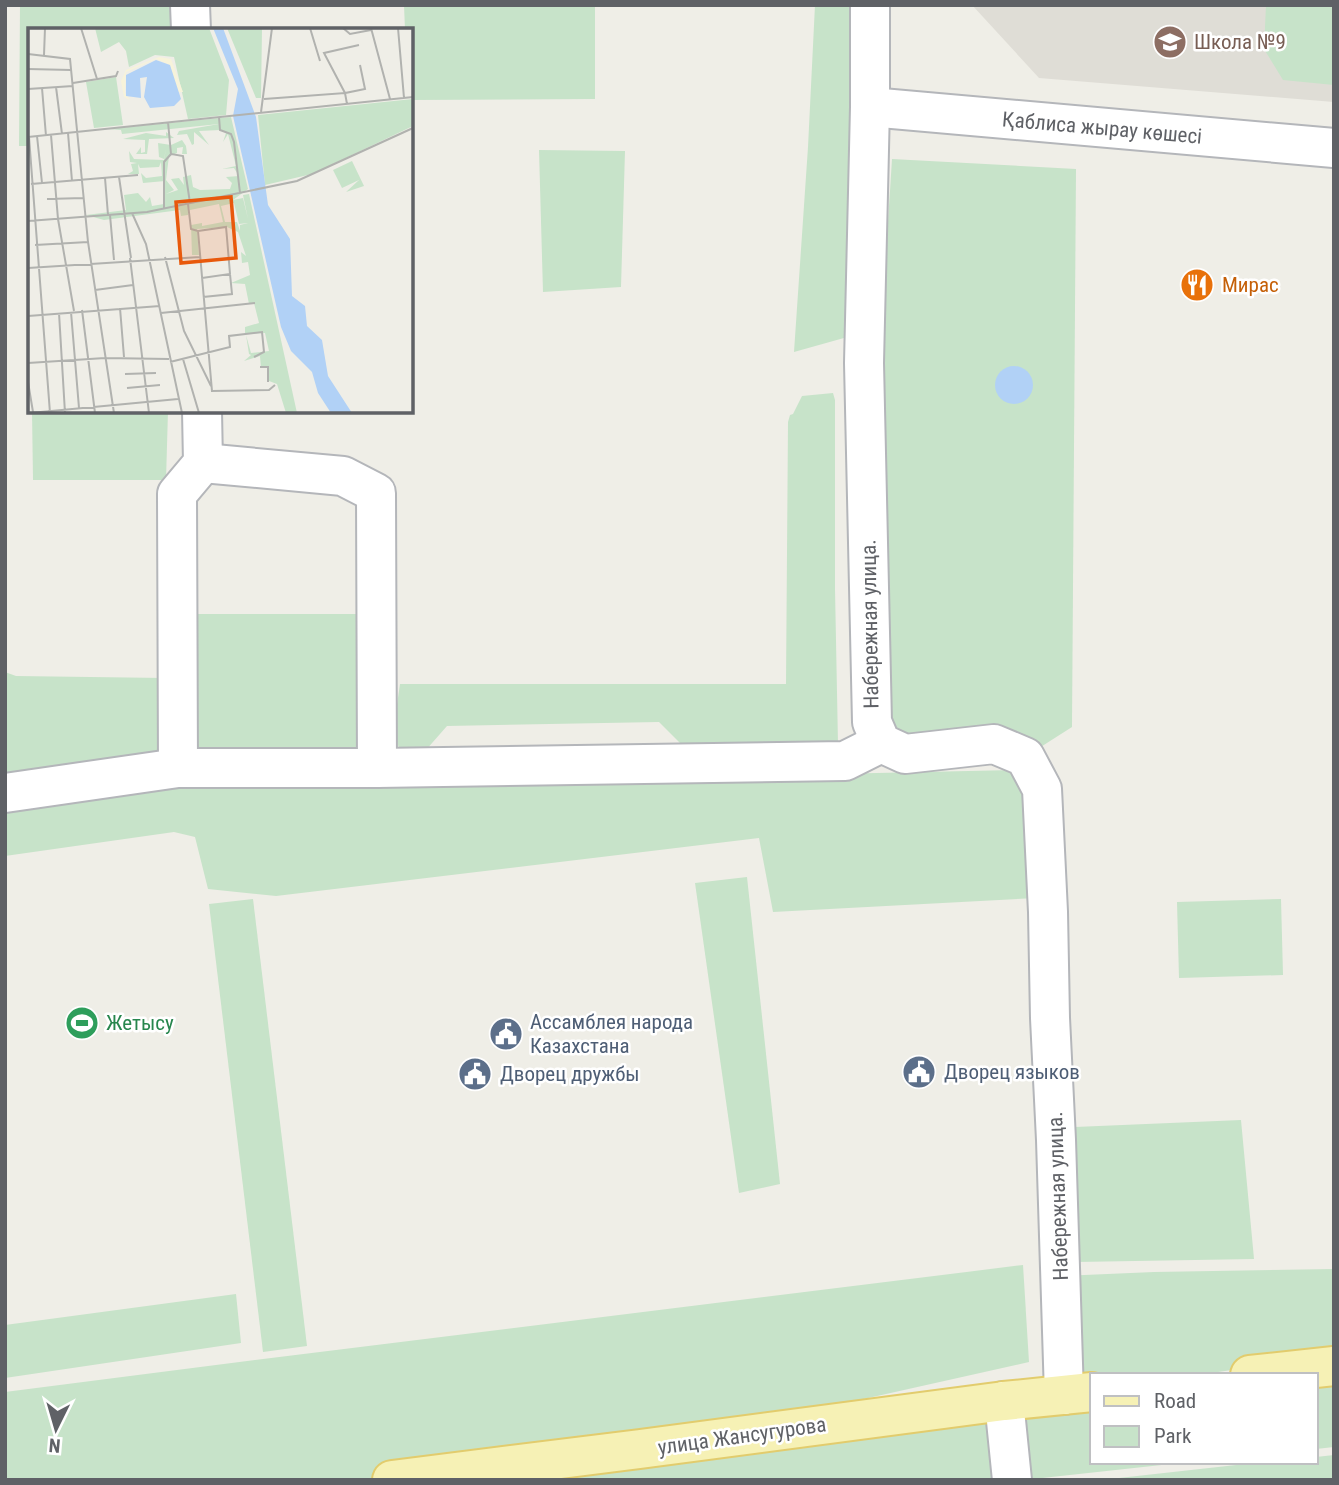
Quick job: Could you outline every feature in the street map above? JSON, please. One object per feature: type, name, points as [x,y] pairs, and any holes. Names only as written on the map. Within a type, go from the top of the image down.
[{"type":"main road","points":[[1269,1373],[1334,1366]]},
{"type":"main road","name":"улица Жансугурова","points":[[392,1480],[1004,1401],[1078,1394]]},
{"type":"street","points":[[190,5],[191,28]]},
{"type":"street","name":"Набережная улица.","points":[[870,5],[864,363],[872,722],[881,743],[905,754],[994,744],[1025,757],[1042,789],[1058,1180],[1078,1394]]},
{"type":"street","name":"Қаблиса жырау көшесі","points":[[870,107],[1334,148]]},
{"type":"street","points":[[178,768],[177,494],[203,463],[202,413]]},
{"type":"street","points":[[203,463],[343,476],[376,493],[377,768]]},
{"type":"street","points":[[5,793],[178,768],[845,761],[881,743]]},
{"type":"street","points":[[1004,1401],[1012,1480]]},
{"type":"shaded area","name":"Школа №9","points":[[972,5],[1334,5],[1334,102],[1039,78]]},
{"type":"green space","points":[[20,5],[173,5],[173,28],[28,28],[28,146],[19,146]]},
{"type":"green space","points":[[404,5],[595,5],[595,99],[413,100],[413,28],[405,28]]},
{"type":"green space","points":[[815,5],[854,5],[851,336],[794,352],[808,147]]},
{"type":"green space","points":[[1266,5],[1334,5],[1334,85],[1283,80],[1264,49]]},
{"type":"green space","points":[[539,150],[625,151],[621,287],[543,292]]},
{"type":"green space","points":[[892,159],[1076,169],[1072,727],[1025,757],[881,743],[868,538]]},
{"type":"green space","points":[[833,393],[838,744],[683,746],[659,722],[447,726],[418,759],[401,753],[393,732],[400,684],[786,684],[788,422],[802,396]]},
{"type":"green space","points":[[32,413],[168,413],[166,480],[33,480]]},
{"type":"green space","points":[[192,614],[365,614],[366,754],[193,756]]},
{"type":"green space","points":[[5,672],[16,676],[165,678],[162,754],[5,778]]},
{"type":"green space","points":[[1014,770],[1036,810],[1036,898],[773,912],[759,838],[276,896],[208,889],[195,837],[174,832],[5,856],[5,807],[177,788]]},
{"type":"green space","points":[[747,877],[780,1184],[739,1193],[695,883]]},
{"type":"green space","points":[[253,899],[307,1346],[263,1352],[209,904]]},
{"type":"green space","points":[[1281,899],[1283,975],[1179,978],[1177,902]]},
{"type":"green space","points":[[1241,1120],[1254,1259],[1076,1262],[1075,1127]]},
{"type":"green space","points":[[1023,1265],[1029,1362],[640,1449],[392,1480],[5,1480],[5,1392]]},
{"type":"green space","points":[[1334,1269],[1334,1355],[1212,1373],[1090,1373],[1090,1376],[1064,1395],[1061,1276]]},
{"type":"green space","points":[[236,1294],[241,1343],[5,1378],[5,1325]]},
{"type":"green space","points":[[1334,1376],[1334,1447],[1318,1449],[1318,1378]]},
{"type":"green space","points":[[1090,1403],[1090,1464],[1171,1464],[1024,1480],[481,1480]]},
{"type":"green space","points":[[1334,1455],[1334,1480],[1101,1480],[1245,1464],[1318,1464],[1318,1457]]},
{"type":"water","points":[[1014,366],[1028,371],[1033,385],[1028,399],[1014,404],[1000,399],[995,385],[1000,371]]},
{"type":"place","name":"Школа №9","points":[[1170,42]]},
{"type":"place","name":"Мирас","points":[[1197,285]]},
{"type":"place","name":"Жетысу","points":[[82,1023]]},
{"type":"place","name":"Ассамблея народа Казахстана","points":[[506,1034]]},
{"type":"place","name":"Дворец языков","points":[[919,1072]]},
{"type":"place","name":"Дворец дружбы","points":[[475,1074]]}]
